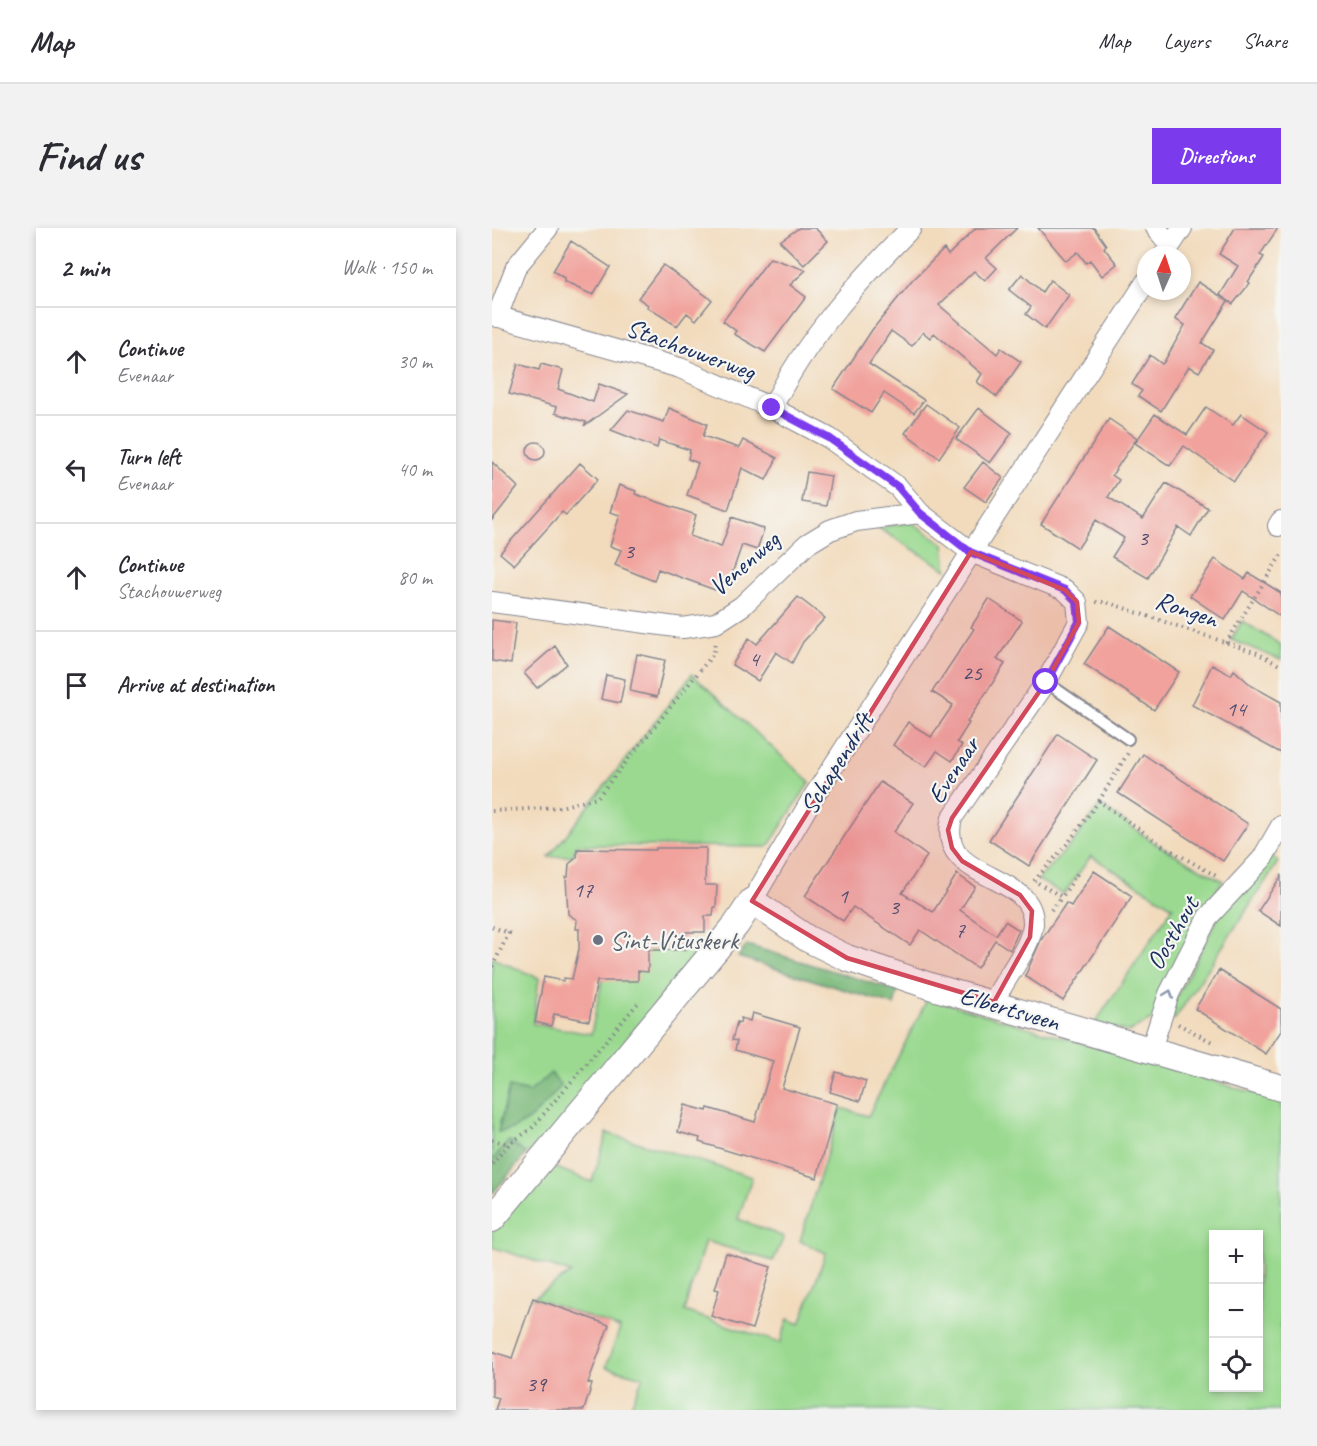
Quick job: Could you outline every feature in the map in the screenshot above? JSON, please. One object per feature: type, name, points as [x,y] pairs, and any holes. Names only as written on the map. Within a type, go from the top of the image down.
[{"type":"street","points":[[495,316],[516,267],[548,228]]},
{"type":"street","points":[[772,408],[785,382],[827,319],[856,284],[911,228]]},
{"type":"street","points":[[1156,228],[1165,246]]},
{"type":"street","points":[[1170,246],[1182,228]]},
{"type":"street","name":"Schapendrift","points":[[492,1219],[736,925],[812,799],[1137,296]]},
{"type":"street","name":"Stachouwerweg","points":[[495,316],[680,368],[772,408],[829,438],[898,487],[920,513],[970,552]]},
{"type":"street","name":"Venenweg","points":[[492,602],[683,627],[716,623],[742,606],[807,544],[830,531],[856,521],[920,513]]},
{"type":"street","points":[[970,552],[1065,590],[1077,602]]},
{"type":"street","name":"Evenaar","points":[[1024,898],[962,861],[952,848],[948,830],[951,818],[1046,682],[1079,622],[1077,602]]},
{"type":"street","name":"Oosthout","points":[[1151,1049],[1168,994],[1208,917],[1269,850],[1281,826]]},
{"type":"street","points":[[994,1002],[1030,937],[1032,911],[1024,898]]},
{"type":"street","name":"Elbertsveen","points":[[752,901],[808,939],[847,958],[933,987],[994,1002],[1281,1088]]},
{"type":"lane","points":[[1046,682],[1128,739]]},
{"type":"path","points":[[1226,643],[1281,555]]},
{"type":"path","name":"Rongen","points":[[1077,602],[1106,602],[1257,653],[1281,666]]},
{"type":"path","points":[[492,811],[560,807],[597,798],[714,653],[716,623]]},
{"type":"path","points":[[1024,898],[1034,881],[1068,843],[1100,801],[1128,754],[1128,739]]},
{"type":"path","points":[[1100,801],[1163,846],[1235,887]]},
{"type":"path","points":[[1034,881],[1062,897],[1079,871]]},
{"type":"path","points":[[492,927],[508,933],[492,967]]},
{"type":"path","points":[[492,1164],[509,1144],[531,1129],[644,996]]},
{"type":"path","points":[[492,1140],[509,1144]]},
{"type":"highlighted area","points":[[971,552],[1065,590],[1077,602],[1079,622],[1046,682],[952,818],[948,830],[952,848],[962,861],[1020,895],[1032,911],[1030,937],[994,1002],[847,958],[752,901]]},
{"type":"green space","points":[[911,522],[944,544],[947,570],[878,528]]},
{"type":"green space","points":[[1242,621],[1281,645],[1281,660],[1231,640]]},
{"type":"green space","points":[[692,674],[810,782],[768,847],[577,845],[572,856],[549,857]]},
{"type":"green space","points":[[1100,805],[1158,845],[1223,881],[1194,926],[1155,1018],[1128,1032],[1095,1023],[1173,907],[1091,856],[1064,894],[1038,880],[1074,841]]},
{"type":"green space","points":[[1271,855],[1278,862],[1175,1019],[1166,1017],[1219,916]]},
{"type":"green space","points":[[747,945],[898,991],[894,1005],[738,957]]},
{"type":"green space","points":[[650,948],[698,951],[555,1130],[526,1154],[509,1141],[492,1161],[492,958],[539,978],[533,1024],[591,1034],[608,952]]},
{"type":"green space","points":[[928,998],[1281,1101],[1281,1410],[629,1410],[643,1377],[606,1367],[620,1328],[533,1298],[571,1273],[492,1247],[492,1230],[546,1164],[592,1182],[607,1133],[752,1177],[738,1219],[784,1237],[773,1261],[705,1241],[684,1311],[780,1343],[788,1319],[800,1324],[826,1253],[800,1241],[841,1108],[868,1116]]},
{"type":"green space","points":[[551,1073],[561,1086],[548,1101],[526,1122],[498,1132],[509,1087],[529,1092]]},
{"type":"green space","points":[[509,1141],[526,1154],[492,1194],[492,1161]]},
{"type":"building","points":[[799,228],[815,228],[828,241],[804,265],[780,241]]},
{"type":"building","points":[[976,228],[1017,228],[986,258],[997,268],[985,281],[974,271],[939,305],[997,354],[1001,348],[1021,362],[997,397],[977,382],[982,374],[934,333],[930,338],[923,332],[912,346],[891,331],[869,364],[924,400],[914,413],[884,393],[871,413],[833,389],[872,330],[912,281],[944,249],[948,255]]},
{"type":"building","points":[[1038,228],[1094,228],[1106,245],[1104,248],[1117,264],[1102,276],[1090,260],[1086,263],[1078,252],[1066,261]]},
{"type":"building","points":[[1235,228],[1278,228],[1260,255],[1264,257],[1248,282],[1250,283],[1233,304],[1220,295],[1238,266],[1219,254]]},
{"type":"building","points":[[571,241],[610,267],[593,295],[564,282],[564,278],[553,271]]},
{"type":"building","points":[[770,258],[806,270],[790,285],[806,297],[765,352],[734,334],[736,331],[723,321]]},
{"type":"building","points":[[663,265],[712,300],[696,320],[687,313],[677,326],[647,307],[648,305],[638,298]]},
{"type":"building","points":[[1022,274],[1042,292],[1050,280],[1069,295],[1045,329],[1026,314],[1031,307],[1009,290]]},
{"type":"building","points":[[1198,282],[1228,301],[1202,343],[1213,350],[1199,372],[1189,366],[1161,411],[1138,396],[1142,391],[1132,384],[1150,355],[1162,364],[1164,362],[1185,325],[1175,319],[1187,300],[1191,300],[1191,293]]},
{"type":"building","points":[[518,364],[539,370],[541,364],[563,370],[558,389],[593,402],[599,384],[628,394],[584,426],[586,422],[555,413],[557,407],[509,394]]},
{"type":"building","points":[[926,404],[960,428],[939,458],[905,433]]},
{"type":"building","points":[[1206,407],[1233,425],[1241,414],[1268,432],[1234,481],[1184,446],[1170,466],[1135,443],[1155,414],[1187,435]]},
{"type":"building","points":[[669,408],[707,424],[703,436],[739,448],[743,440],[777,458],[766,480],[742,468],[728,510],[687,495],[698,463],[688,459],[690,450],[659,440],[657,448],[611,430],[628,410],[664,422]]},
{"type":"building","points":[[979,408],[1012,433],[990,463],[956,439]]},
{"type":"building","points":[[1109,419],[1137,438],[1112,475],[1119,480],[1108,497],[1143,519],[1166,483],[1208,508],[1191,536],[1178,527],[1148,578],[1112,557],[1124,538],[1096,520],[1078,548],[1041,524]]},
{"type":"building","points":[[536,442],[542,445],[545,451],[542,457],[536,460],[530,457],[527,451],[530,445]]},
{"type":"building","points":[[492,462],[518,487],[492,520]]},
{"type":"building","points":[[983,462],[1003,478],[986,502],[964,487]]},
{"type":"building","points":[[580,463],[598,479],[566,515],[562,512],[514,565],[500,553]]},
{"type":"building","points":[[807,472],[831,476],[826,506],[802,502]]},
{"type":"building","points":[[619,485],[636,491],[635,494],[696,515],[690,536],[721,547],[732,517],[764,529],[757,550],[742,545],[728,585],[718,581],[715,590],[658,569],[654,581],[615,565],[621,550],[610,546],[620,515],[610,512]]},
{"type":"building","points":[[1215,559],[1245,579],[1249,573],[1281,593],[1281,617],[1243,591],[1225,620],[1190,596]]},
{"type":"building","points":[[798,597],[825,618],[803,642],[792,663],[776,652],[758,681],[732,665],[749,638],[757,644]]},
{"type":"building","points":[[989,599],[1022,621],[997,659],[1005,664],[967,722],[969,723],[957,742],[962,745],[952,761],[937,751],[926,767],[893,745],[908,722],[931,737],[953,705],[932,692],[974,629],[971,627]]},
{"type":"building","points":[[492,620],[516,623],[511,664],[492,661]]},
{"type":"building","points":[[1109,626],[1179,672],[1154,710],[1084,664]]},
{"type":"building","points":[[555,646],[567,664],[537,688],[524,673]]},
{"type":"building","points":[[637,654],[665,660],[657,697],[630,691]]},
{"type":"building","points":[[1212,665],[1231,675],[1234,670],[1252,686],[1281,702],[1281,753],[1192,705]]},
{"type":"building","points":[[606,675],[625,679],[620,703],[601,699]]},
{"type":"building","points":[[1058,734],[1097,760],[1029,866],[989,840]]},
{"type":"building","points":[[1143,754],[1248,824],[1223,861],[1118,793]]},
{"type":"building","points":[[880,782],[913,803],[894,832],[927,856],[902,893],[933,912],[957,874],[975,887],[960,910],[996,935],[1005,921],[1019,930],[1010,950],[995,940],[977,968],[920,930],[910,945],[853,907],[843,921],[805,896]]},
{"type":"building","name":"Sint-Vituskerk","points":[[656,848],[706,848],[705,885],[717,885],[716,907],[714,907],[713,916],[705,916],[705,932],[686,932],[685,950],[648,950],[648,972],[638,971],[638,981],[597,981],[589,1021],[554,1014],[551,1026],[535,1022],[544,977],[563,981],[564,978],[572,979],[579,949],[579,929],[576,929],[577,920],[568,914],[566,877],[568,877],[569,864],[577,857],[577,849],[656,850]]},
{"type":"building","points":[[1094,871],[1132,896],[1063,1001],[1025,976],[1041,940],[1066,903],[1071,906]]},
{"type":"building","points":[[1281,876],[1281,926],[1258,911]]},
{"type":"building","points":[[1219,970],[1281,1009],[1281,1031],[1266,1054],[1195,1009]]},
{"type":"building","points":[[752,1013],[800,1027],[782,1088],[837,1104],[817,1178],[699,1142],[700,1138],[678,1132],[685,1105],[707,1111],[708,1108],[755,1122],[773,1061],[735,1050],[737,1041],[732,1040],[737,1022],[740,1023],[741,1018],[750,1021]]},
{"type":"building","points":[[836,1072],[866,1081],[860,1101],[830,1092]]},
{"type":"building","points":[[726,1253],[771,1267],[752,1329],[711,1316],[719,1290],[715,1289]]},
{"type":"building","points":[[533,1298],[609,1325],[588,1383],[592,1384],[584,1410],[495,1410],[499,1398],[492,1396],[492,1351],[512,1358]]},
{"type":"place","name":"Sint-Vituskerk","points":[[598,940]]},
{"type":"route","points":[[772,408],[829,438],[898,487],[920,513],[970,552],[1065,590],[1077,602],[1079,622],[1046,682]]}]
